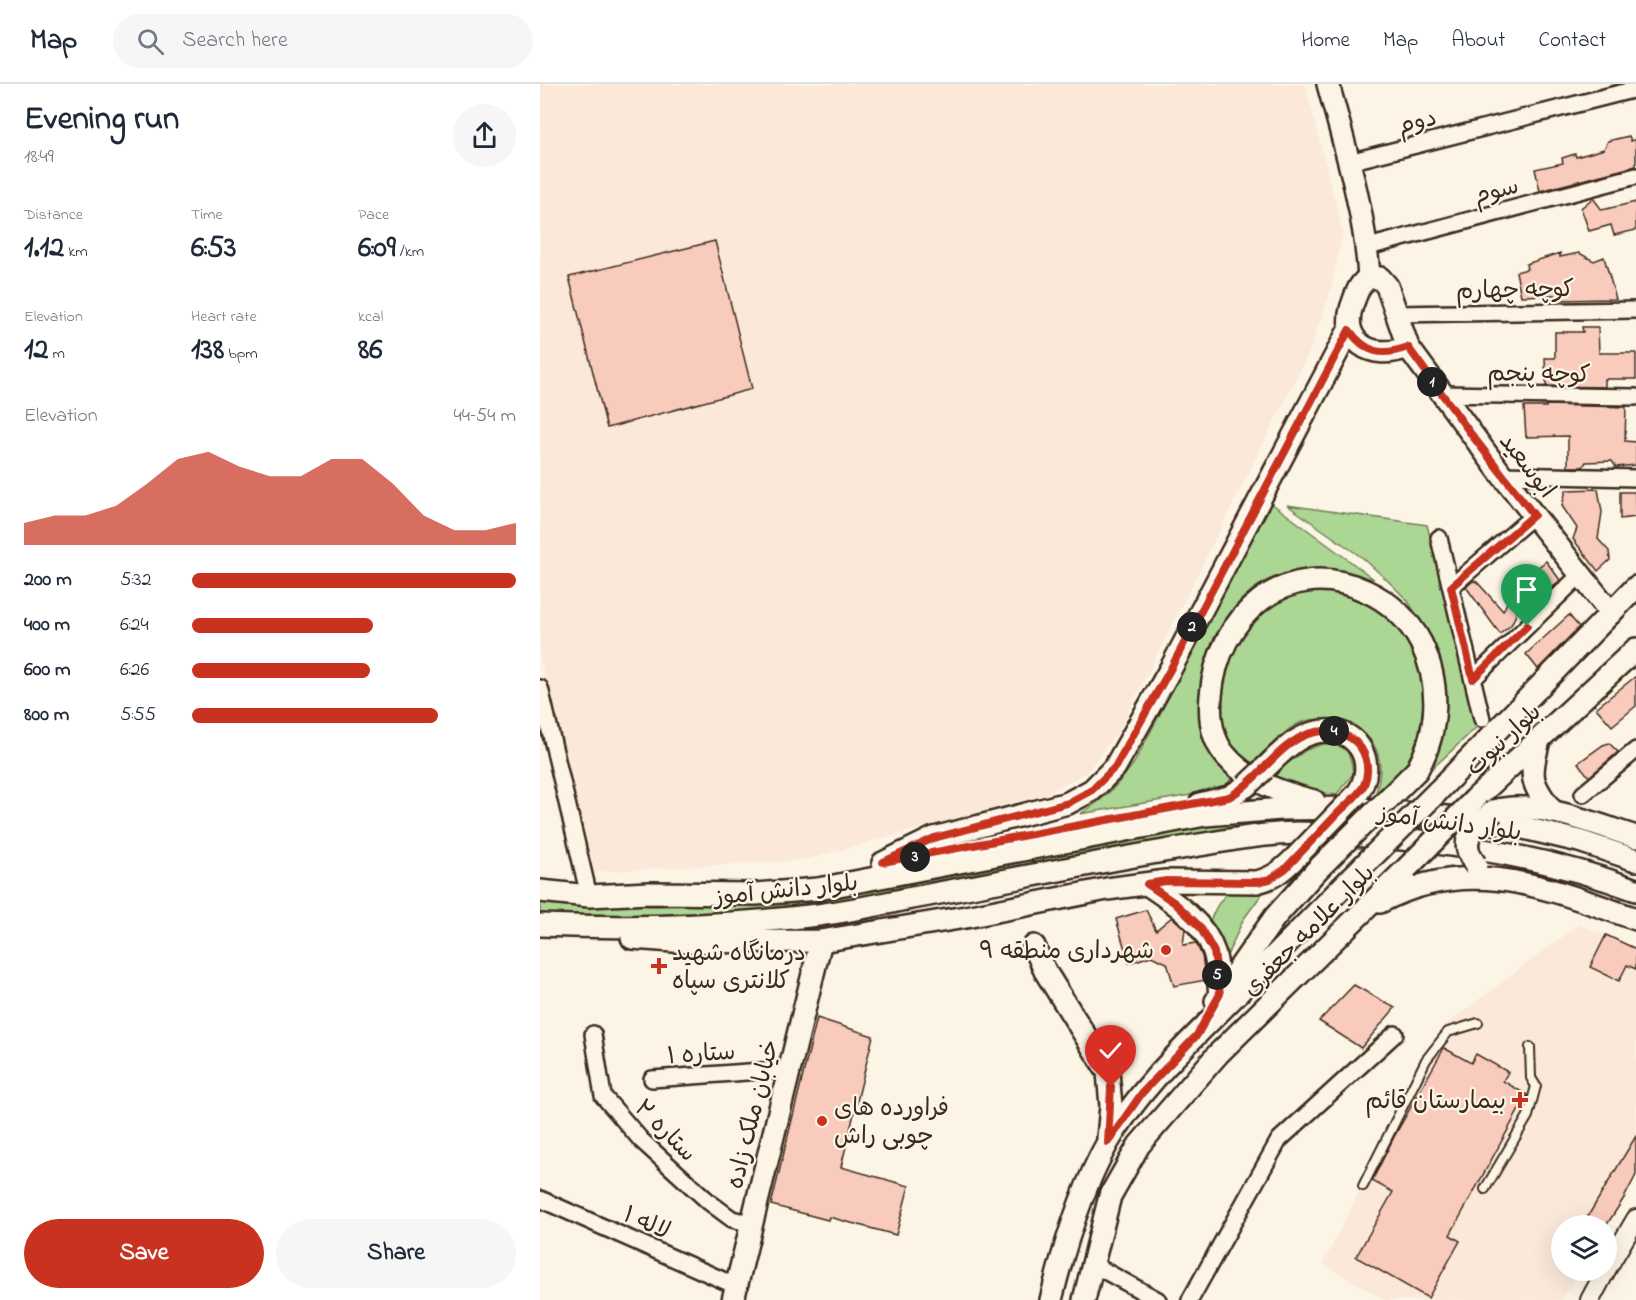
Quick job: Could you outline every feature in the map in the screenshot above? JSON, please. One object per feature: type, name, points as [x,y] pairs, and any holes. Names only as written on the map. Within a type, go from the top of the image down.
[{"type":"main road","points":[[883,862],[934,838],[1068,803],[1092,790],[1115,767],[1171,668],[1349,330],[1350,310],[1360,284],[1370,277],[1368,248],[1349,162],[1328,84]]},
{"type":"main road","name":"ابوسعید","points":[[1370,277],[1380,278],[1387,286],[1408,347],[1441,394],[1611,613]]},
{"type":"main road","points":[[1349,330],[1357,341],[1380,353],[1393,353],[1408,347]]},
{"type":"main road","points":[[1197,1035],[1220,994],[1275,917],[1316,871],[1417,770],[1431,740],[1435,720],[1435,702],[1428,658],[1414,631],[1398,612],[1379,597],[1337,582],[1313,581],[1275,590],[1243,615],[1229,635],[1217,660],[1210,708],[1215,738],[1224,755],[1234,765],[1266,785],[1312,800],[1354,801]]},
{"type":"main road","name":"بلوار نبوت","points":[[1438,791],[1636,587]]},
{"type":"main road","name":"بلوار نبوت","points":[[1407,868],[1636,649]]},
{"type":"main road","points":[[540,891],[589,896],[648,893],[827,874],[1222,799],[1246,786],[1300,737],[1316,732],[1332,731],[1341,734],[1357,744],[1365,758],[1364,785],[1354,801],[1285,869],[1270,879],[1257,882],[1166,881],[1107,889],[966,917],[821,941],[687,942],[637,939],[582,926]]},
{"type":"main road","points":[[1539,740],[1532,769],[1533,780],[1538,793],[1553,812]]},
{"type":"main road","name":"بلوار علامه جعفری","points":[[1051,1300],[1085,1188],[1108,1142],[1142,1093],[1438,791]]},
{"type":"main road","name":"بلوار دانش آموز","points":[[648,893],[756,894],[818,890],[1205,815],[1354,801],[1524,828],[1579,841],[1636,860]]},
{"type":"main road","points":[[1499,879],[1476,865],[1468,854],[1467,840],[1476,826],[1494,811],[1518,807],[1553,812],[1636,837]]},
{"type":"main road","name":"بلوار دانش آموز","points":[[540,925],[688,925],[819,915],[975,887],[1069,867],[1234,839],[1296,834],[1369,836],[1449,844],[1524,857],[1578,871],[1636,890]]},
{"type":"main road","name":"بلوار علامه جعفری","points":[[1084,1300],[1110,1196],[1139,1145],[1218,1054],[1407,868]]},
{"type":"main road","points":[[1366,910],[1399,892],[1435,881],[1470,877],[1499,879],[1570,896],[1636,919]]},
{"type":"main road","points":[[1147,884],[1175,903],[1200,927],[1214,952],[1220,994]]},
{"type":"main road","name":"خیابان ملک زاده","points":[[735,1293],[821,941]]},
{"type":"main road","points":[[1034,946],[1045,970],[1108,1072],[1111,1106],[1108,1142]]},
{"type":"street","name":"دوم","points":[[1349,162],[1636,89]]},
{"type":"street","name":"سوم","points":[[1368,248],[1636,176]]},
{"type":"street","name":"کوچه چهارم","points":[[1396,314],[1636,310]]},
{"type":"street","name":"کوچه پنجم","points":[[1441,394],[1636,397]]},
{"type":"street","points":[[1502,475],[1636,478]]},
{"type":"street","points":[[1451,587],[1534,515]]},
{"type":"street","points":[[1439,538],[1482,719]]},
{"type":"street","points":[[1473,679],[1581,574]]},
{"type":"street","points":[[540,688],[543,712],[589,896]]},
{"type":"street","points":[[1583,794],[1636,750]]},
{"type":"street","points":[[1190,1300],[1279,1140],[1395,1034]]},
{"type":"street","name":"ستاره ۲","points":[[593,1035],[603,1096],[641,1140],[709,1202],[732,1219],[752,1224]]},
{"type":"street","name":"ستاره ۱","points":[[652,1079],[789,1069]]},
{"type":"street","name":"لاله ۱","points":[[540,1199],[735,1293]]},
{"type":"street","points":[[1617,1256],[1630,1239],[1636,1219]]},
{"type":"street","points":[[1092,1263],[1158,1300]]},
{"type":"street","points":[[1590,1300],[1600,1281]]},
{"type":"lane","points":[[1363,1186],[1426,1060],[1448,1032],[1478,1023]]},
{"type":"lane","points":[[1485,1190],[1528,1116],[1536,1086],[1531,1078],[1530,1047]]},
{"type":"shaded area","points":[[540,84],[1305,84],[1343,233],[1329,297],[1308,355],[1118,732],[1087,772],[1046,794],[804,860],[595,872],[540,659]]},
{"type":"shaded area","name":"بیمارستان قائم","points":[[1579,924],[1636,949],[1636,1173],[1611,1215],[1551,1215],[1551,1281],[1573,1281],[1562,1300],[1385,1300],[1323,1264],[1441,1028]]},
{"type":"green space","points":[[1271,503],[1374,579],[1317,570],[1288,573],[1261,584],[1232,611],[1220,629],[1204,669],[1199,710],[1204,736],[1213,754],[1231,776],[1229,783],[1220,790],[1080,814],[1110,792],[1134,763]]},
{"type":"green space","points":[[1287,505],[1427,525],[1480,724],[1434,767],[1440,740],[1423,626],[1408,601],[1364,559]]},
{"type":"green space","points":[[1312,591],[1348,594],[1381,612],[1393,622],[1412,648],[1423,678],[1426,699],[1423,724],[1412,755],[1396,777],[1376,792],[1380,769],[1376,749],[1364,734],[1343,723],[1312,719],[1295,725],[1281,735],[1249,766],[1236,754],[1226,738],[1221,704],[1229,666],[1236,648],[1257,617],[1269,606],[1290,596]]},
{"type":"green space","points":[[1323,744],[1343,748],[1351,760],[1353,774],[1336,795],[1316,791],[1272,775],[1306,750]]},
{"type":"green space","points":[[1296,818],[1295,827],[1253,829],[1153,841],[968,881],[815,908],[657,918],[540,916],[540,901],[654,906],[818,901],[1154,832],[1253,820]]},
{"type":"green space","points":[[1267,887],[1243,920],[1226,958],[1209,924],[1218,903],[1229,893]]},
{"type":"building","points":[[1629,136],[1631,141],[1636,139],[1636,166],[1540,191],[1535,169],[1563,163],[1562,158],[1575,154],[1576,157],[1604,149],[1608,141]]},
{"type":"building","points":[[1593,198],[1602,210],[1636,202],[1636,230],[1614,235],[1611,225],[1589,231],[1581,208]]},
{"type":"building","points":[[715,241],[752,389],[607,428],[569,277]]},
{"type":"building","points":[[1560,253],[1560,257],[1579,253],[1594,261],[1604,257],[1616,299],[1556,300],[1555,295],[1521,296],[1516,272],[1527,269],[1526,264]]},
{"type":"building","points":[[1582,327],[1598,327],[1599,353],[1636,353],[1636,379],[1605,379],[1605,387],[1546,386],[1545,358],[1555,358],[1555,332],[1583,332]]},
{"type":"building","points":[[1546,405],[1626,407],[1625,441],[1636,442],[1636,465],[1616,467],[1612,461],[1586,462],[1583,467],[1568,467],[1568,436],[1526,437],[1524,407],[1546,407]]},
{"type":"building","points":[[1598,489],[1602,512],[1598,539],[1609,551],[1610,560],[1598,571],[1573,539],[1577,528],[1562,506],[1566,490]]},
{"type":"building","points":[[1620,492],[1635,492],[1636,517],[1620,519]]},
{"type":"building","points":[[1546,561],[1560,580],[1526,614],[1520,606],[1511,625],[1500,634],[1466,587],[1473,581],[1477,582],[1503,611],[1515,586]]},
{"type":"building","points":[[1569,615],[1579,627],[1538,669],[1526,654]]},
{"type":"building","points":[[1636,676],[1636,706],[1612,726],[1596,708]]},
{"type":"building","points":[[1609,743],[1618,752],[1589,777],[1578,763]]},
{"type":"building","name":"شهرداری منطقه ۹","points":[[1146,910],[1156,930],[1172,917],[1185,929],[1183,945],[1196,943],[1202,956],[1206,980],[1174,986],[1167,963],[1151,956],[1129,963],[1116,919]]},
{"type":"building","points":[[1606,935],[1636,949],[1636,969],[1627,965],[1619,981],[1590,967]]},
{"type":"building","points":[[1354,985],[1395,1008],[1361,1048],[1319,1021]]},
{"type":"building","name":"فراورده های چوبی راش","points":[[817,1018],[873,1036],[841,1167],[909,1186],[896,1235],[829,1217],[828,1220],[771,1205]]},
{"type":"building","points":[[1444,1048],[1471,1063],[1476,1054],[1508,1072],[1503,1081],[1527,1095],[1450,1235],[1460,1241],[1428,1298],[1356,1257],[1393,1192],[1372,1181]]},
{"type":"building","points":[[1636,1136],[1636,1175],[1624,1198],[1613,1215],[1589,1215]]},
{"type":"place","name":"شهرداری منطقه ۹","points":[[1166,950]]},
{"type":"place","name":"درمانگاه شهید کلانتری سپاه","points":[[659,966]]},
{"type":"place","name":"بیمارستان قائم","points":[[1520,1100]]},
{"type":"place","name":"فراورده های چوبی راش","points":[[822,1121]]},
{"type":"route","points":[[1111,1087],[1108,1142],[1142,1093],[1197,1035],[1220,994],[1214,952],[1200,927],[1175,903],[1147,884],[1166,881],[1257,882],[1270,879],[1285,869],[1364,785],[1367,766],[1357,744],[1341,734],[1324,730],[1300,737],[1246,786],[1229,797],[883,862],[934,838],[1068,803],[1092,790],[1115,767],[1171,668],[1349,330],[1357,341],[1380,353],[1393,353],[1408,347],[1471,434],[1534,515],[1451,587],[1473,679],[1527,626]]}]
